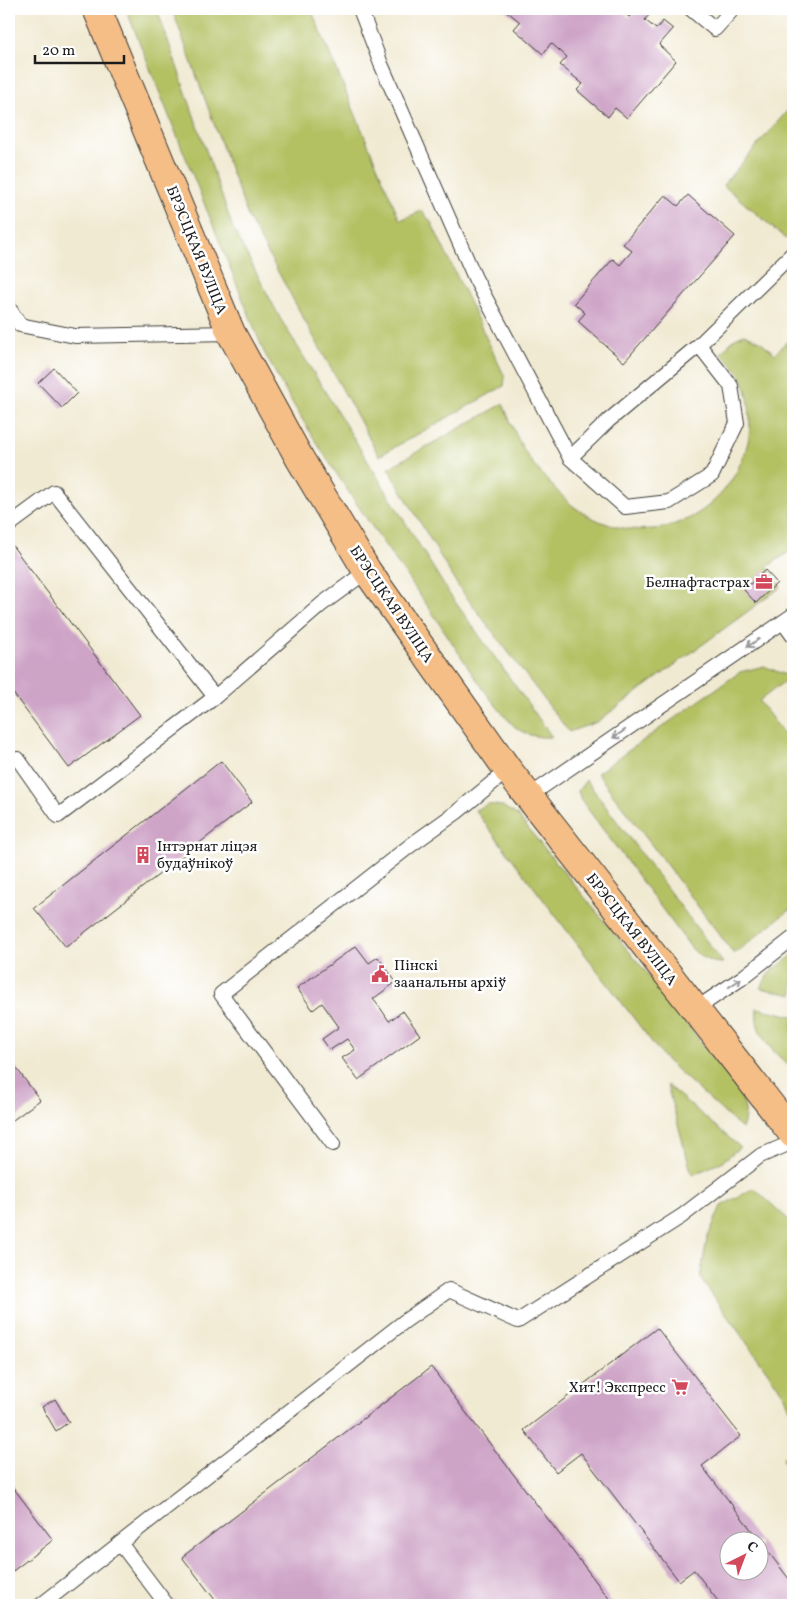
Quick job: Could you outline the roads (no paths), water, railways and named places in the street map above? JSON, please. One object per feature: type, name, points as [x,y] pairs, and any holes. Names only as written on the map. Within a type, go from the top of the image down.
[{"type":"main road","name":"БРЭСЦКАЯ ВУЛІЦА","points":[[97,9],[232,333],[300,459],[367,571],[508,770],[694,1010],[793,1134]]},
{"type":"lane","points":[[360,9],[381,64],[475,278],[570,458],[625,508],[669,502],[712,475],[737,423],[730,386],[699,345]]},
{"type":"lane","points":[[691,9],[715,29],[733,9]]},
{"type":"lane","points":[[570,458],[608,421],[699,345],[792,254]]},
{"type":"lane","points":[[9,308],[20,325],[75,336],[232,333]]},
{"type":"lane","points":[[9,525],[54,492],[215,697]]},
{"type":"lane","points":[[18,759],[58,816],[215,697],[322,604],[367,571]]},
{"type":"lane","points":[[528,796],[788,619],[793,636]]},
{"type":"lane","points":[[333,1144],[221,994],[457,812],[508,770]]},
{"type":"lane","points":[[694,1010],[742,978],[793,938]]},
{"type":"lane","points":[[41,1605],[405,1321],[449,1290],[518,1322],[682,1216],[760,1156],[793,1142]]},
{"type":"lane","points":[[120,1543],[167,1605]]},
{"type":"place","name":"Белнафтастрах","points":[[764,582]]},
{"type":"place","name":"Інтэрнат ліцэя будаўнікоў","points":[[143,855]]},
{"type":"place","name":"Пінскі заанальны архіў","points":[[380,974]]},
{"type":"place","name":"Хит! Экспресс","points":[[680,1387]]}]
